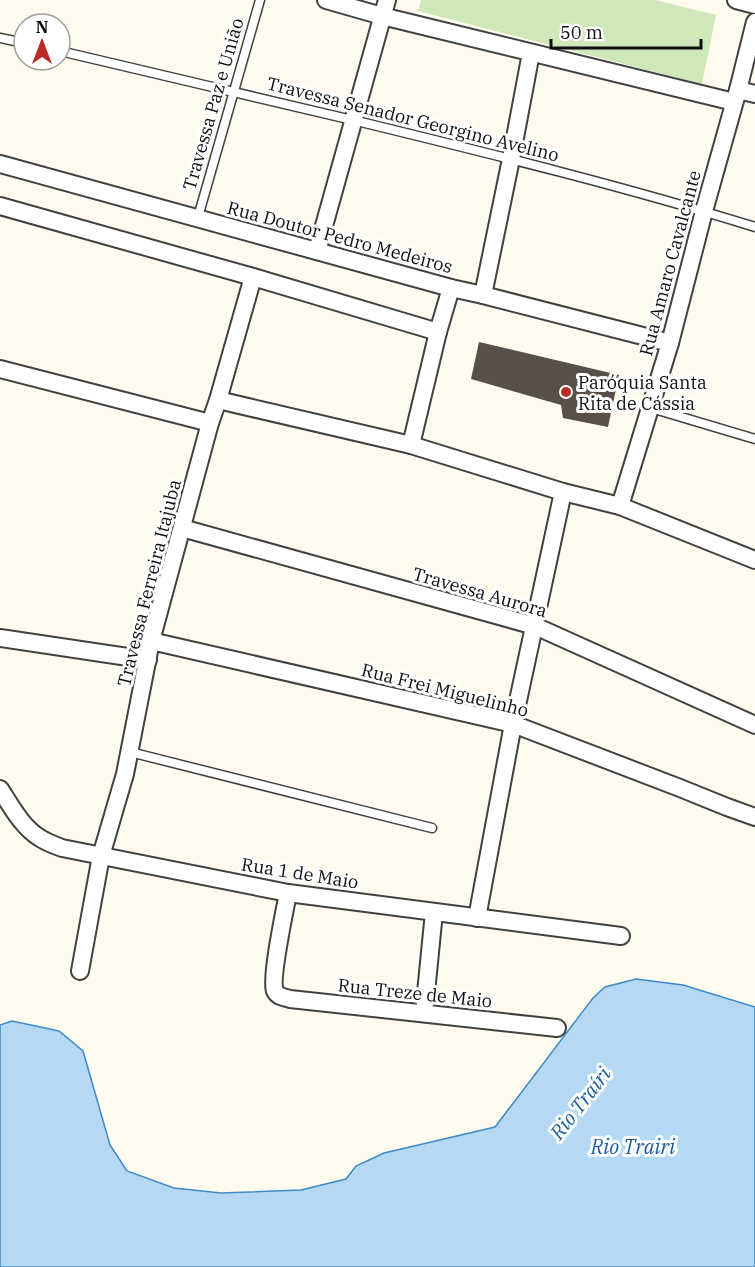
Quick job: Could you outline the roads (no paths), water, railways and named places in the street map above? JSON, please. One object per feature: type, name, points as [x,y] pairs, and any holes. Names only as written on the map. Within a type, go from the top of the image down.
[{"type":"street","points":[[326,0],[531,53],[736,96],[755,94]]},
{"type":"street","points":[[317,251],[387,0]]},
{"type":"street","points":[[736,0],[755,5]]},
{"type":"street","name":"Rua Amaro Cavalcante","points":[[620,506],[670,343],[736,96],[750,64],[755,21]]},
{"type":"street","points":[[483,295],[531,53]]},
{"type":"street","name":"Rua Doutor Pedro Medeiros","points":[[0,164],[451,288],[670,343]]},
{"type":"street","points":[[0,206],[438,332]]},
{"type":"street","name":"Travessa Ferreira Itajuba","points":[[80,971],[101,856],[125,774],[151,641],[210,423],[253,277]]},
{"type":"street","points":[[411,445],[451,288]]},
{"type":"street","points":[[0,369],[210,423]]},
{"type":"street","points":[[218,400],[411,445],[563,492],[620,506],[755,560]]},
{"type":"street","points":[[477,918],[513,724],[563,492]]},
{"type":"street","name":"Travessa Aurora","points":[[182,528],[535,626],[755,725]]},
{"type":"street","points":[[0,638],[148,660]]},
{"type":"street","name":"Rua Frei Miguelinho","points":[[151,641],[513,724],[755,817]]},
{"type":"street","name":"Rua 1 de Maio","points":[[0,789],[26,826],[41,839],[62,848],[288,893],[621,936]]},
{"type":"street","name":"Rua Treze de Maio","points":[[288,893],[274,974],[274,989],[279,996],[557,1028]]},
{"type":"street","points":[[424,1013],[434,912]]},
{"type":"lane","name":"Travessa Paz e União","points":[[198,218],[260,0]]},
{"type":"lane","name":"Travessa Senador Georgino Avelino","points":[[72,54],[511,159],[755,227]]},
{"type":"lane","points":[[651,408],[755,439]]},
{"type":"lane","points":[[130,752],[432,828]]},
{"type":"water","name":"Rio Trairi","points":[[636,979],[683,985],[755,1007],[755,1267],[0,1267],[0,1025],[12,1021],[59,1031],[83,1051],[110,1145],[127,1171],[174,1188],[221,1193],[301,1190],[346,1179],[356,1166],[384,1153],[495,1127],[593,998],[605,987]]},
{"type":"place","name":"Paróquia Santa Rita de Cássia","points":[[566,392]]},
{"type":"water label","name":"Rio Traíri","points":[[580,1103]]}]
